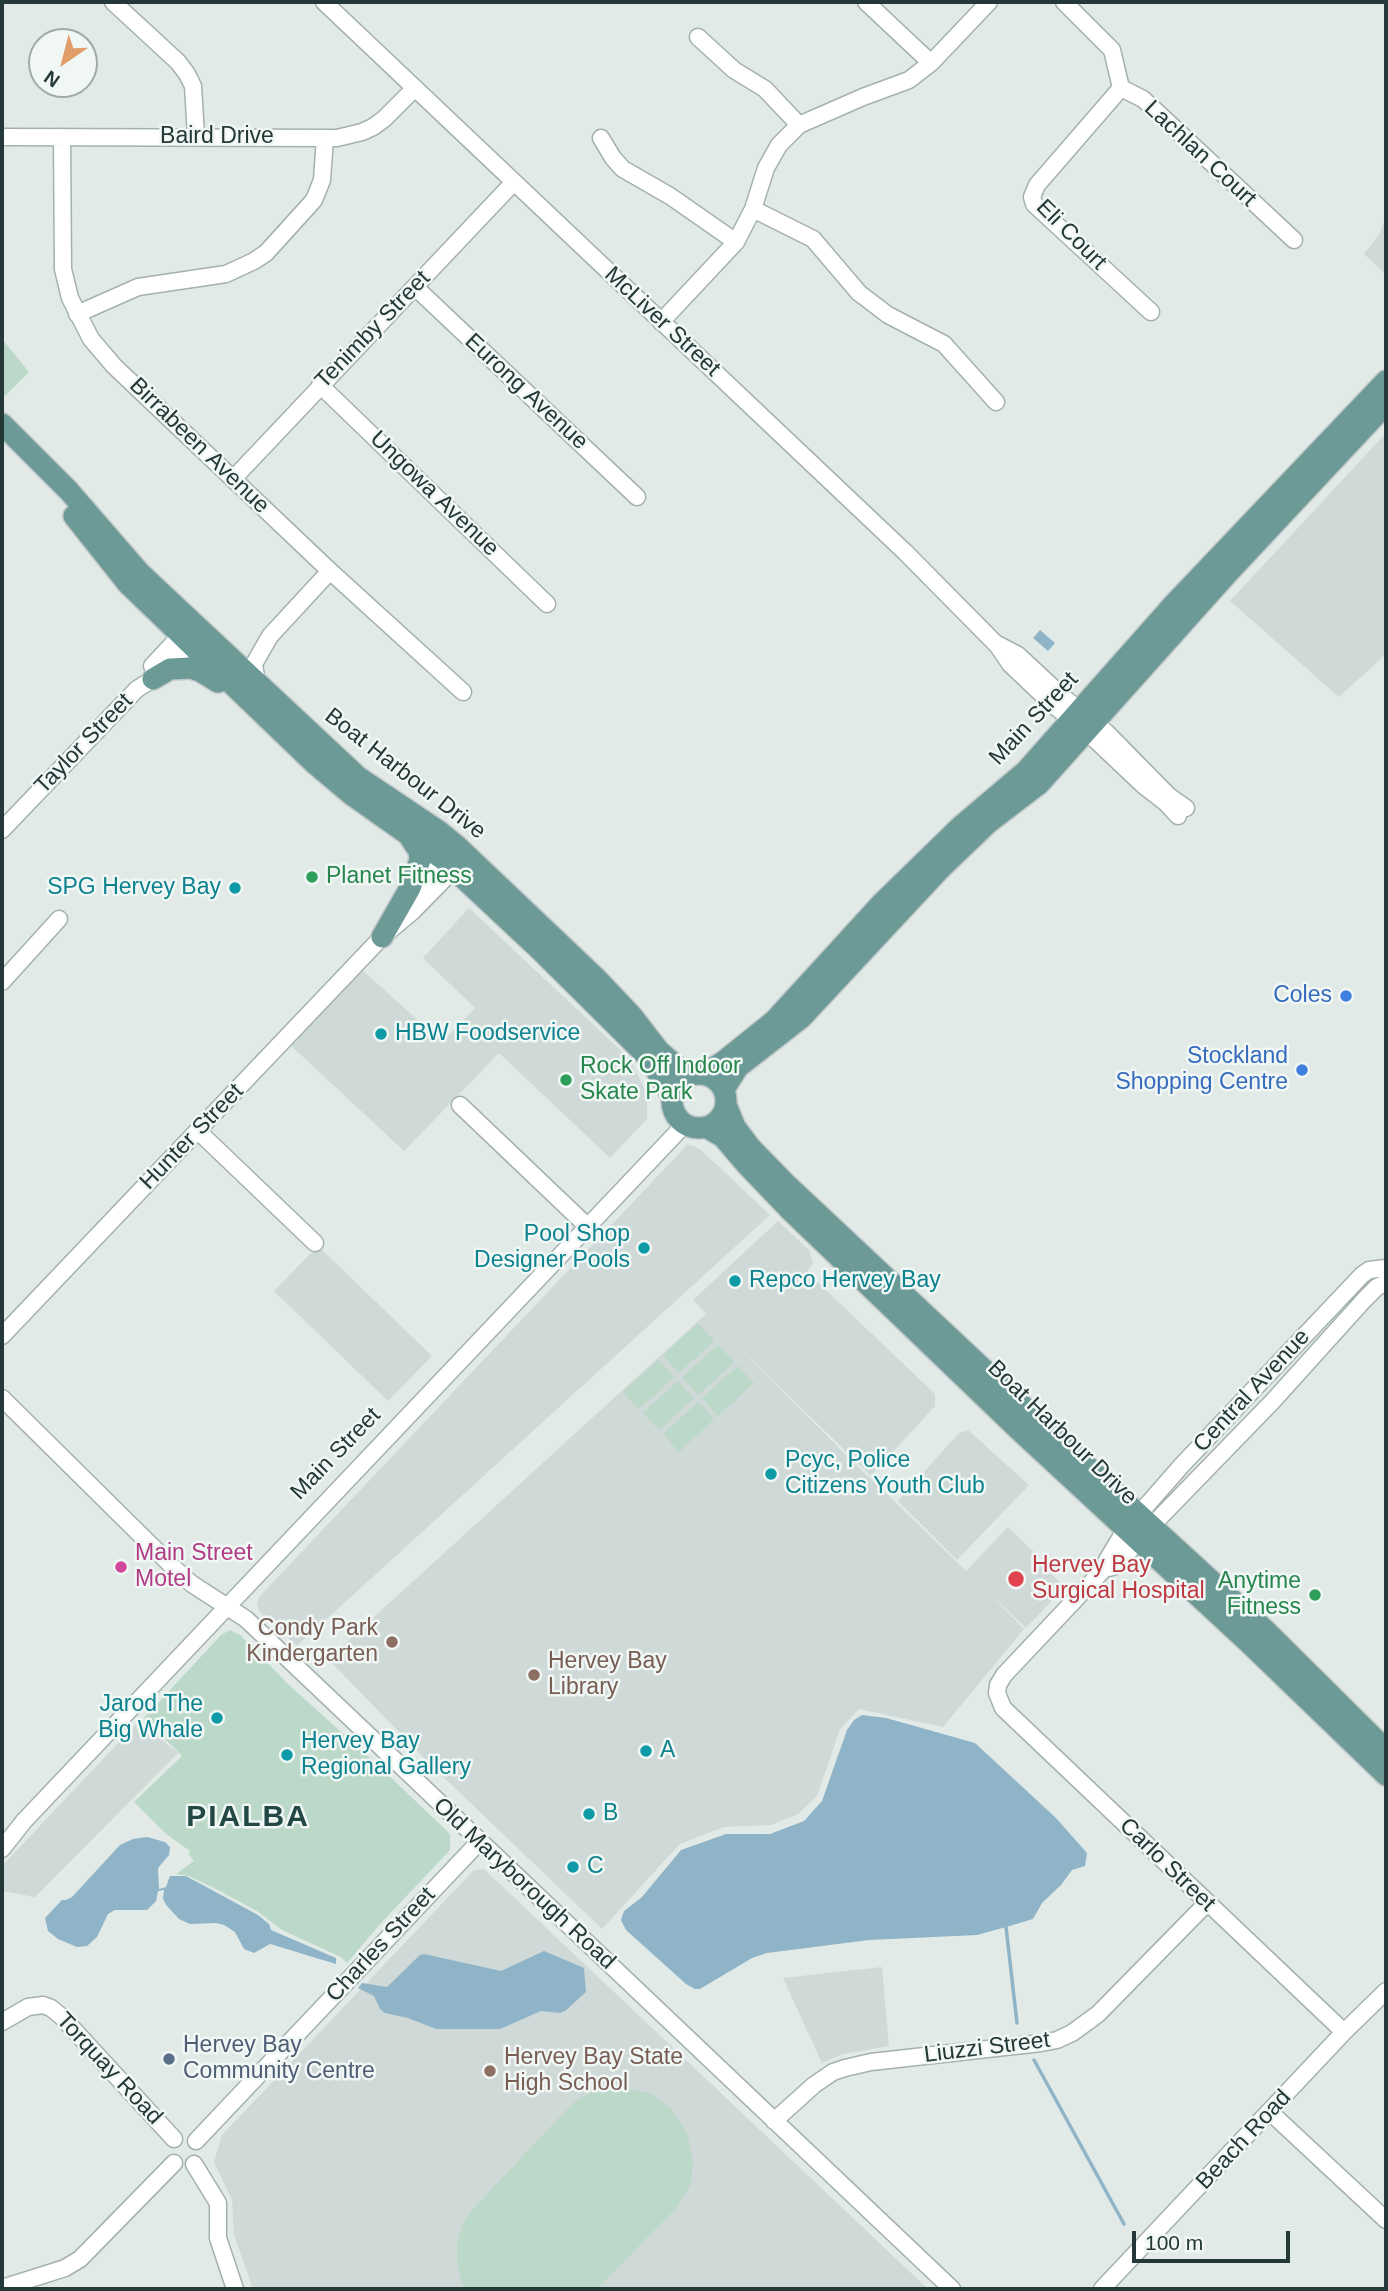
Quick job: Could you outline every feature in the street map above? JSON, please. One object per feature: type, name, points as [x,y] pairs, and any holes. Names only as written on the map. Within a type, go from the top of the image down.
[{"type":"main road","name":"Main Street","points":[[725,1097],[738,1067],[801,1018],[939,870],[988,823],[1039,784],[1174,604],[1386,381]]},
{"type":"main road","name":"Main Street","points":[[696,1075],[723,1062],[774,1021],[881,904],[960,827],[1084,721],[1227,574],[1386,404]]},
{"type":"main road","name":"Boat Harbour Drive","points":[[2,424],[69,491],[140,573],[188,635],[236,664],[286,736],[352,795],[407,833],[456,858],[596,978],[632,1016],[659,1051],[696,1075]]},
{"type":"main road","name":"Boat Harbour Drive","points":[[2,442],[55,494],[128,584],[253,692],[358,777],[440,832],[456,858],[538,948],[648,1057],[672,1096]]},
{"type":"main road","points":[[236,664],[239,680],[268,709],[286,736]]},
{"type":"main road","points":[[145,684],[170,669],[191,668],[253,692]]},
{"type":"main road","points":[[382,937],[415,878],[420,860],[419,851],[407,833]]},
{"type":"main road","points":[[696,1075],[712,1077],[725,1097],[719,1119],[696,1126],[674,1112],[672,1096],[675,1088],[696,1075]]},
{"type":"main road","name":"Boat Harbour Drive","points":[[725,1097],[735,1127],[773,1171],[958,1347],[1248,1642],[1386,1774]]},
{"type":"main road","name":"Boat Harbour Drive","points":[[696,1126],[723,1137],[790,1210],[1003,1414],[1265,1630],[1386,1750]]},
{"type":"main road","points":[[958,1347],[963,1364],[991,1392],[1003,1414]]},
{"type":"street","points":[[113,2],[178,62],[187,74],[193,86],[196,136]]},
{"type":"street","name":"McLiver Street","points":[[324,2],[905,552],[997,645],[1010,664],[1084,721],[1169,796],[1182,812]]},
{"type":"street","points":[[866,2],[930,63]]},
{"type":"street","points":[[661,322],[736,242],[753,209],[766,168],[779,145],[799,125],[909,80],[930,63],[989,2]]},
{"type":"street","name":"Lachlan Court","points":[[1064,2],[1112,50],[1121,88],[1143,99],[1294,240]]},
{"type":"street","points":[[698,37],[734,70],[765,89],[799,125]]},
{"type":"street","name":"Baird Drive","points":[[2,137],[349,136],[384,120],[415,88]]},
{"type":"street","name":"Eli Court","points":[[1121,88],[1037,184],[1032,197],[1034,205],[1151,312]]},
{"type":"street","name":"Birrabeen Avenue","points":[[62,137],[63,269],[70,298],[91,339],[114,366],[233,479],[463,692]]},
{"type":"street","points":[[77,314],[138,287],[213,276],[242,268],[254,261],[265,253],[314,200],[323,180],[325,138]]},
{"type":"street","points":[[601,138],[612,158],[623,169],[670,195],[736,242]]},
{"type":"street","name":"Tenimby Street","points":[[233,479],[514,181]]},
{"type":"street","points":[[753,209],[813,239],[859,293],[888,315],[944,344],[996,402]]},
{"type":"street","name":"Eurong Avenue","points":[[415,287],[637,497]]},
{"type":"street","name":"Ungowa Avenue","points":[[320,385],[547,604]]},
{"type":"street","points":[[253,692],[254,664],[270,636],[330,571]]},
{"type":"street","name":"Taylor Street","points":[[2,830],[145,684],[144,675],[188,635]]},
{"type":"street","points":[[236,664],[257,642],[270,636]]},
{"type":"street","name":"Hunter Street","points":[[2,1336],[382,937],[413,911],[456,858]]},
{"type":"street","points":[[2,982],[59,919]]},
{"type":"street","points":[[460,1105],[588,1227]]},
{"type":"street","name":"Main Street","points":[[2,1849],[24,1821],[588,1227],[696,1126]]},
{"type":"street","points":[[198,1131],[316,1243]]},
{"type":"street","name":"Central Avenue","points":[[1138,1528],[1341,1295],[1369,1269],[1386,1268]]},
{"type":"street","name":"Central Avenue","points":[[1138,1528],[1272,1402],[1364,1300],[1377,1287],[1386,1283]]},
{"type":"street","name":"Old Maryborough Road","points":[[2,1398],[175,1569],[191,1584],[246,1619],[952,2289]]},
{"type":"street","name":"Carlo Street","points":[[1138,1528],[1107,1560],[1104,1569],[1004,1675],[997,1693],[1003,1708],[1344,2032]]},
{"type":"street","name":"Main Street","points":[[2,1837],[8,1830],[24,1821]]},
{"type":"street","name":"Charles Street","points":[[196,2141],[479,1842]]},
{"type":"street","name":"Liuzzi Street","points":[[774,2121],[814,2085],[833,2072],[845,2068],[871,2062],[1041,2043],[1072,2033],[1098,2014],[1207,1903]]},
{"type":"street","name":"Beach Road","points":[[1102,2289],[1344,2032],[1386,1991]]},
{"type":"street","name":"Torquay Road","points":[[2,2022],[28,2007],[43,2005],[51,2008],[174,2139]]},
{"type":"street","points":[[1270,2112],[1386,2220]]},
{"type":"street","points":[[184,2136],[196,2141],[200,2154],[194,2164],[184,2167],[174,2163],[168,2154],[174,2139],[184,2136]]},
{"type":"street","points":[[2,2288],[65,2267],[80,2259],[174,2163]]},
{"type":"street","points":[[194,2164],[218,2203],[218,2238],[235,2289]]},
{"type":"shaded area","points":[[1386,215],[1386,275],[1364,254],[1380,233]]},
{"type":"shaded area","points":[[1386,433],[1386,654],[1339,697],[1230,601]]},
{"type":"shaded area","points":[[469,908],[629,1058],[647,1093],[647,1119],[610,1158],[499,1053],[404,1151],[288,1043],[360,968],[442,1042],[475,1008],[423,958]]},
{"type":"shaded area","points":[[688,1144],[700,1149],[770,1215],[297,1646],[259,1611],[259,1597]]},
{"type":"shaded area","points":[[778,1221],[809,1250],[813,1263],[807,1272],[935,1394],[935,1406],[871,1476],[733,1341],[966,1571],[1008,1527],[1038,1556],[1035,1559],[1065,1587],[1026,1628],[986,1590],[1024,1629],[943,1727],[859,1709],[840,1729],[817,1796],[798,1814],[771,1825],[724,1827],[680,1844],[602,1929],[432,1766],[328,1659],[706,1314],[693,1300]]},
{"type":"shaded area","points":[[318,1246],[432,1356],[388,1401],[274,1291]]},
{"type":"shaded area","points":[[968,1430],[1029,1485],[957,1560],[898,1501],[959,1433]]},
{"type":"shaded area","points":[[139,1721],[178,1753],[35,1897],[2,1891],[2,1866]]},
{"type":"shaded area","name":"Hervey Bay State High School","points":[[484,1869],[928,2289],[253,2289],[234,2235],[232,2200],[214,2162],[222,2135],[474,1870]]},
{"type":"shaded area","points":[[882,1967],[889,2046],[843,2054],[822,2063],[783,1978]]},
{"type":"green space","points":[[2,339],[29,372],[5,396],[2,393]]},
{"type":"green space","points":[[698,1323],[714,1341],[679,1373],[663,1355]]},
{"type":"green space","points":[[718,1345],[734,1362],[698,1395],[682,1377]]},
{"type":"green space","points":[[658,1360],[674,1377],[639,1409],[623,1392]]},
{"type":"green space","points":[[738,1366],[754,1383],[718,1416],[702,1398]]},
{"type":"green space","points":[[678,1381],[694,1398],[659,1430],[643,1413]]},
{"type":"green space","points":[[698,1402],[714,1419],[679,1452],[663,1434]]},
{"type":"green space","points":[[230,1630],[240,1635],[289,1685],[450,1834],[450,1850],[347,1963],[341,1957],[282,1930],[257,1911],[220,1891],[189,1876],[176,1874],[194,1861],[189,1855],[190,1851],[165,1833],[134,1802],[182,1756],[144,1718],[221,1635]]},
{"type":"green space","points":[[620,2087],[652,2094],[671,2109],[687,2133],[693,2162],[691,2183],[678,2206],[597,2289],[464,2289],[457,2264],[457,2243],[464,2221],[471,2211],[574,2102],[595,2090]]},
{"type":"water","points":[[1040,630],[1055,643],[1048,651],[1033,638]]},
{"type":"water","points":[[862,1715],[886,1718],[975,1743],[1056,1818],[1087,1853],[1085,1866],[1072,1870],[1042,1903],[1033,1919],[1006,1927],[977,1935],[869,1940],[767,1953],[752,1958],[700,1989],[686,1984],[626,1930],[621,1920],[624,1911],[642,1897],[681,1850],[726,1834],[770,1834],[804,1821],[822,1801],[847,1730],[854,1720]]},
{"type":"water","points":[[147,1837],[165,1842],[170,1847],[169,1855],[158,1868],[159,1889],[166,1887],[170,1876],[186,1876],[258,1915],[269,1924],[271,1930],[336,1958],[336,1964],[270,1944],[254,1953],[244,1949],[235,1932],[224,1925],[190,1924],[179,1919],[163,1899],[164,1890],[158,1891],[156,1901],[147,1910],[115,1910],[108,1914],[97,1937],[87,1946],[77,1947],[58,1939],[48,1931],[45,1918],[62,1900],[72,1897],[120,1845]]},
{"type":"water","points":[[544,1951],[584,1968],[586,1992],[565,2011],[541,2011],[500,2029],[436,2029],[408,2018],[385,2013],[374,1996],[358,1988],[362,1983],[387,1987],[424,1954],[501,1971]]},
{"type":"waterway","points":[[1006,1927],[1017,2023]]},
{"type":"waterway","points":[[1034,2060],[1124,2224]]},
{"type":"place","name":"Planet Fitness","points":[[312,877]]},
{"type":"place","name":"SPG Hervey Bay","points":[[235,888]]},
{"type":"place","name":"Coles","points":[[1346,996]]},
{"type":"place","name":"HBW Foodservice","points":[[381,1034]]},
{"type":"place","name":"Stockland Shopping Centre","points":[[1302,1070]]},
{"type":"place","name":"Rock Off Indoor Skate Park","points":[[566,1080]]},
{"type":"place","name":"Pool Shop Designer Pools","points":[[644,1248]]},
{"type":"place","name":"Repco Hervey Bay","points":[[735,1281]]},
{"type":"place","name":"Pcyc, Police Citizens Youth Club","points":[[771,1474]]},
{"type":"place","name":"Main Street Motel","points":[[121,1567]]},
{"type":"place","name":"Hervey Bay Surgical Hospital","points":[[1016,1579]]},
{"type":"place","name":"Anytime Fitness","points":[[1315,1595]]},
{"type":"place","name":"Condy Park Kindergarten","points":[[392,1642]]},
{"type":"place","name":"Hervey Bay Library","points":[[534,1675]]},
{"type":"place","name":"Jarod The Big Whale","points":[[217,1718]]},
{"type":"place","name":"A","points":[[646,1751]]},
{"type":"place","name":"Hervey Bay Regional Gallery","points":[[287,1755]]},
{"type":"place","name":"B","points":[[589,1814]]},
{"type":"place","name":"C","points":[[573,1867]]},
{"type":"place","name":"Hervey Bay Community Centre","points":[[169,2059]]},
{"type":"place","name":"Hervey Bay State High School","points":[[490,2071]]},
{"type":"district","name":"PIALBA","points":[[248,1818]]}]
